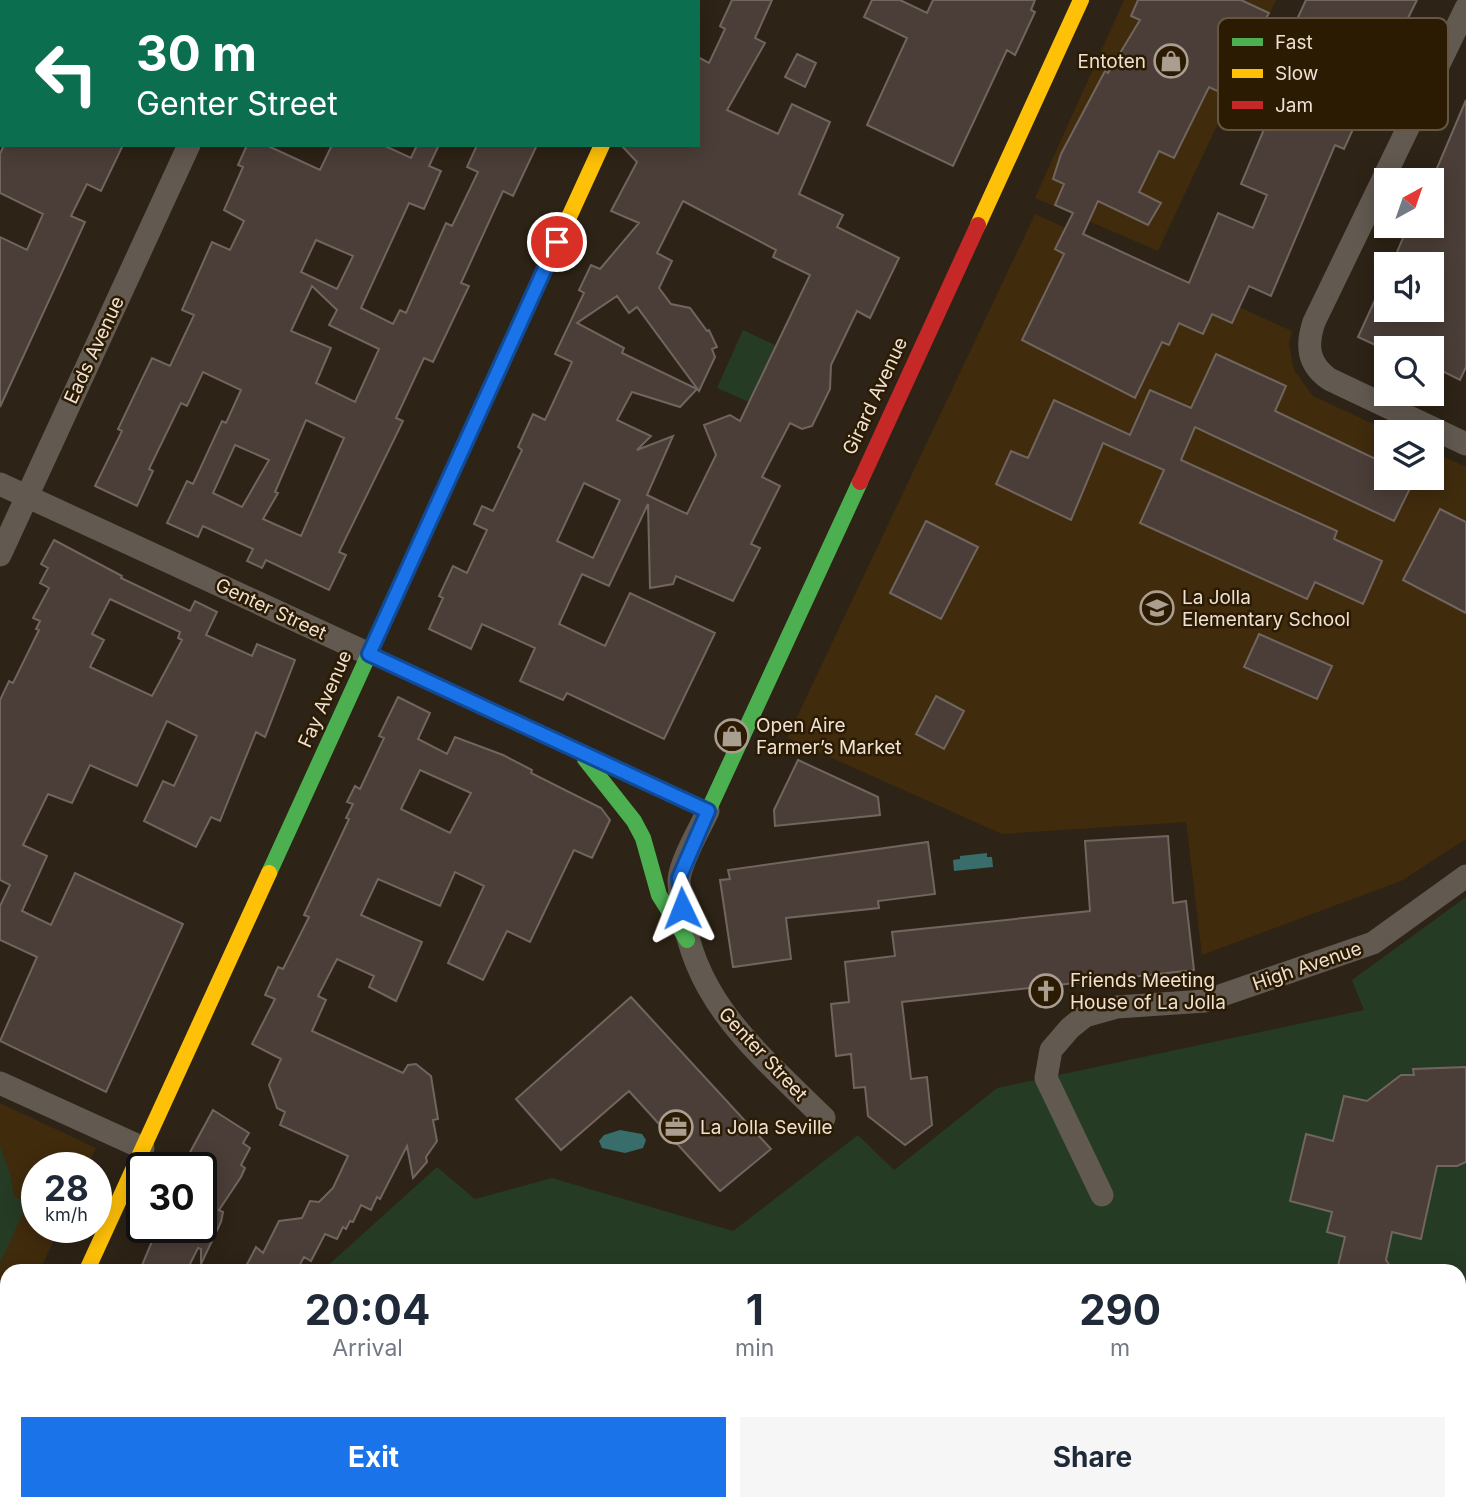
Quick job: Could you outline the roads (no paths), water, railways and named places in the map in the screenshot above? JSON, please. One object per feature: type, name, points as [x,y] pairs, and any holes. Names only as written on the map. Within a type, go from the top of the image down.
[{"type":"street","name":"Girard Avenue","points":[[708,811],[1081,0]]},
{"type":"street","points":[[1448,45],[1466,8]]},
{"type":"street","points":[[1407,130],[1314,323],[1309,351],[1319,372],[1466,444]]},
{"type":"street","name":"Eads Avenue","points":[[0,555],[188,147]]},
{"type":"street","name":"Fay Avenue","points":[[90,1264],[601,147]]},
{"type":"street","name":"Genter Street","points":[[0,484],[708,811],[679,878],[687,940],[696,967],[716,1004],[740,1034],[824,1118]]},
{"type":"street","points":[[576,750],[613,791],[634,821],[643,838],[659,895],[687,940]]},
{"type":"street","name":"High Avenue","points":[[1102,1195],[1046,1078],[1051,1050],[1070,1028],[1085,1016],[1117,1007],[1205,1002],[1373,943],[1466,876]]},
{"type":"street","points":[[0,1083],[143,1148]]},
{"type":"water","points":[[987,853],[987,857],[992,857],[993,867],[954,871],[953,860],[960,859],[960,856]]},
{"type":"water","points":[[620,1130],[642,1134],[646,1140],[643,1148],[625,1153],[602,1148],[599,1141],[604,1135]]},
{"type":"place","name":"Entoten","points":[[1171,61]]},
{"type":"place","name":"La Jolla Elementary School","points":[[1157,608]]},
{"type":"place","name":"Open Aire Farmer’s Market","points":[[732,736]]},
{"type":"place","name":"Friends Meeting House of La Jolla","points":[[1046,991]]},
{"type":"place","name":"La Jolla Seville","points":[[676,1127]]}]
